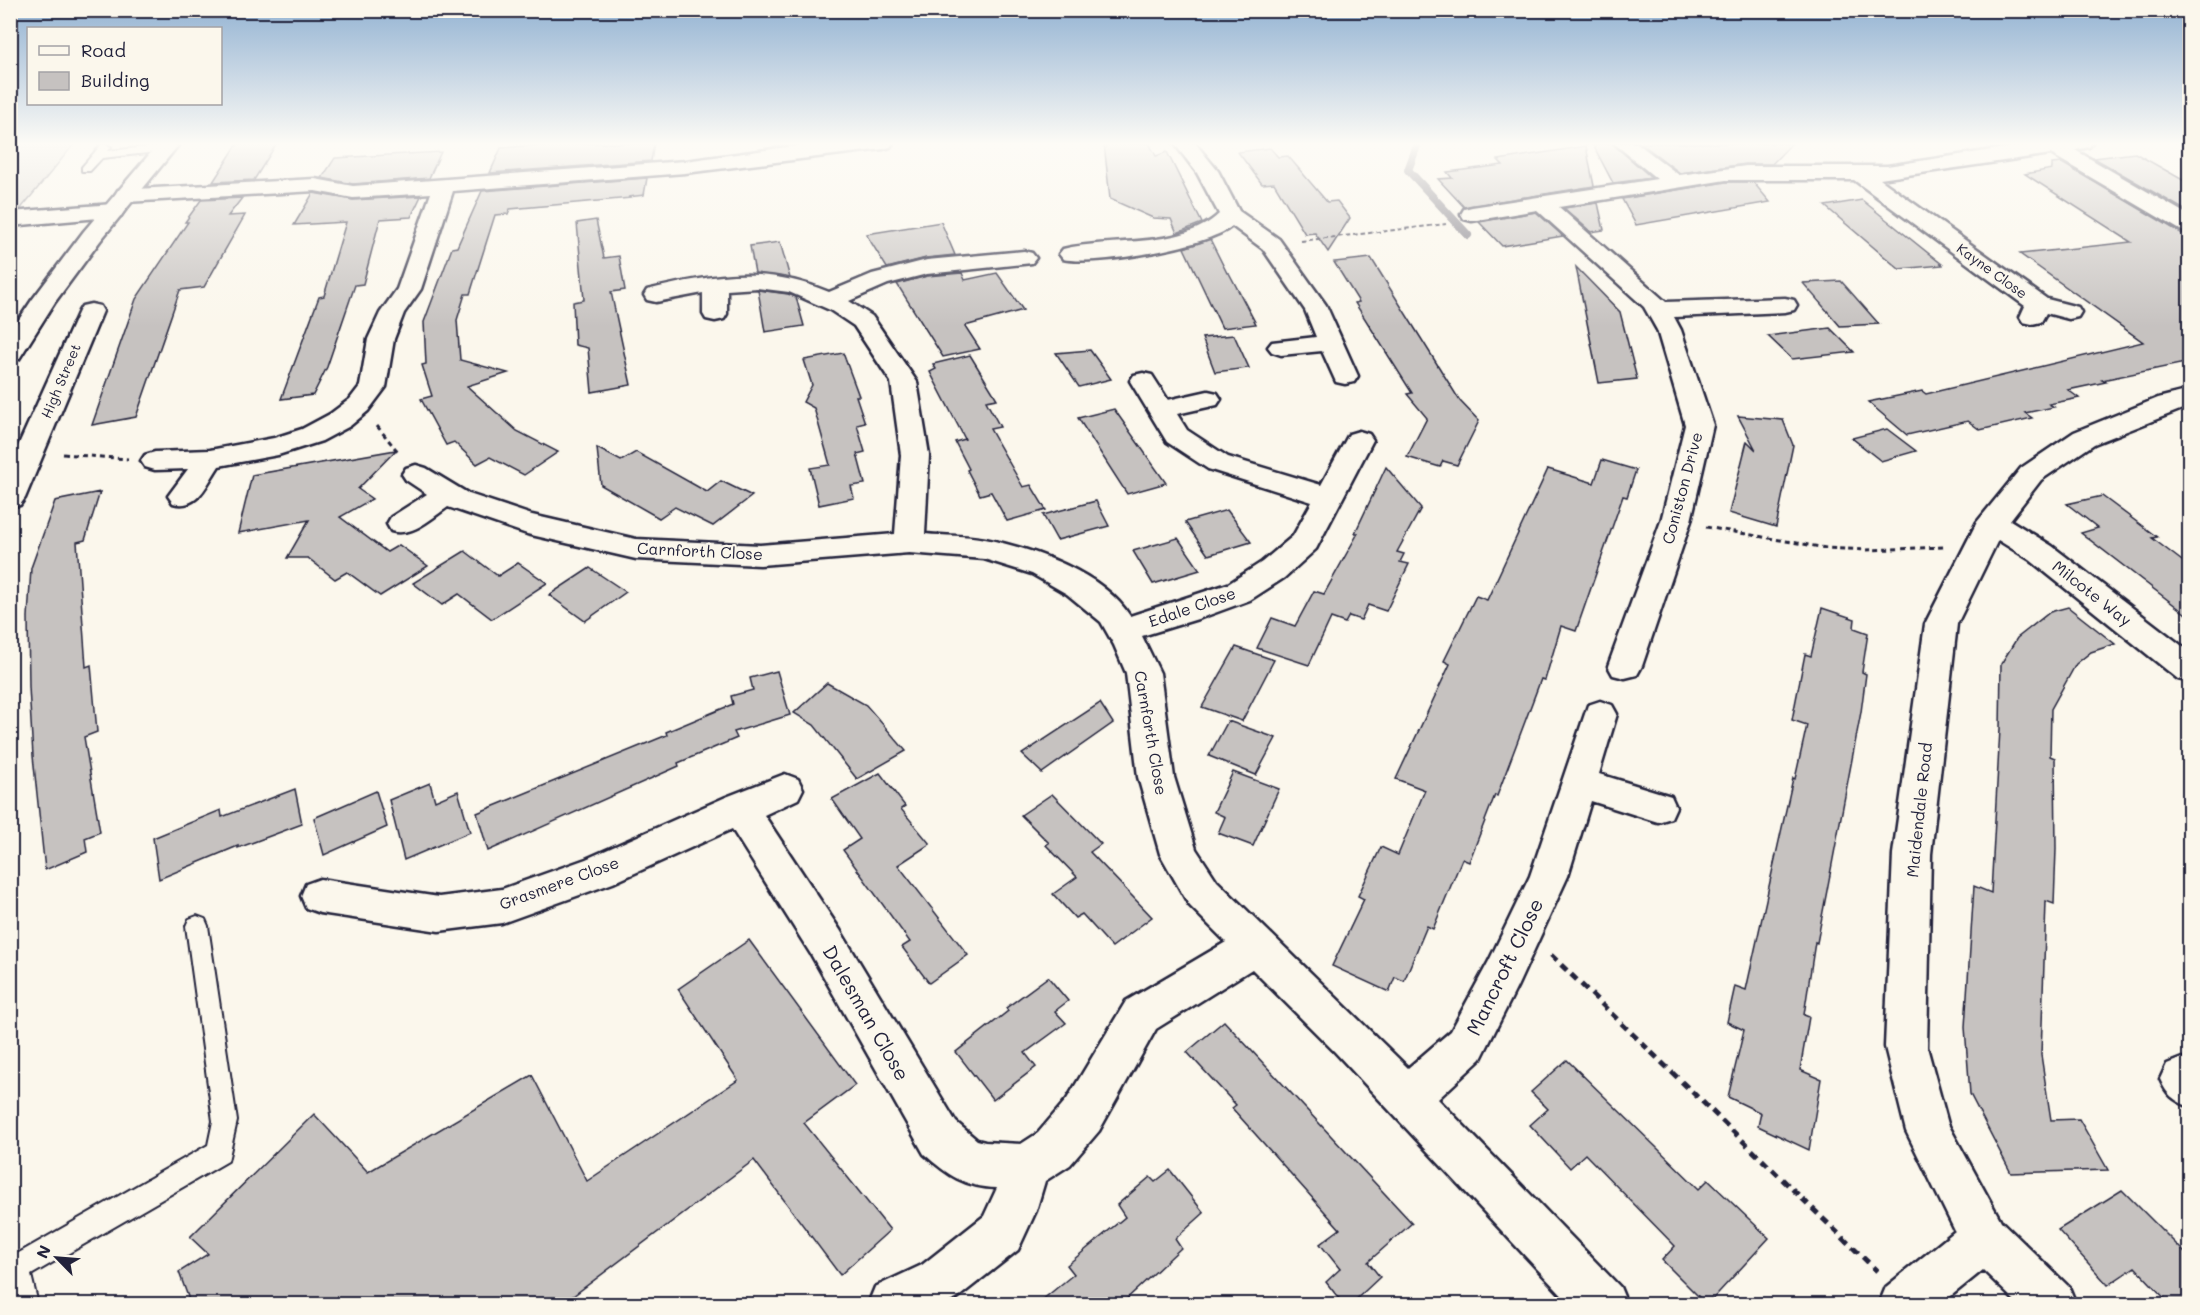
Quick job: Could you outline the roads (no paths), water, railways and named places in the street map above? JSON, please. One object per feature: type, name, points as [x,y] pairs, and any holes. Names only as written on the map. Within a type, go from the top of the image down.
[{"type":"main road","points":[[10,219],[111,204]]},
{"type":"main road","points":[[10,354],[19,326],[119,204]]},
{"type":"main road","points":[[155,460],[210,459],[278,446],[312,435],[340,420],[359,405],[373,387],[381,339],[392,313],[409,289],[438,204]]},
{"type":"main road","points":[[1224,204],[1230,215],[1271,244],[1317,310],[1345,376]]},
{"type":"main road","points":[[1472,214],[1533,204]]},
{"type":"main road","name":"Coniston Drive","points":[[1544,204],[1654,303],[1670,330],[1699,425],[1676,521],[1625,666]]},
{"type":"main road","name":"Kayne Close","points":[[1899,204],[2035,310],[2069,312]]},
{"type":"main road","points":[[2154,204],[2190,225]]},
{"type":"main road","points":[[1071,254],[1195,237],[1209,232],[1230,215]]},
{"type":"main road","points":[[1115,249],[1126,271]]},
{"type":"main road","points":[[829,300],[880,279],[927,267],[977,250],[1024,258]]},
{"type":"main road","points":[[656,294],[715,283],[757,281],[794,286],[829,300],[863,321],[904,382],[915,455],[909,543]]},
{"type":"main road","points":[[715,283],[715,314]]},
{"type":"main road","points":[[1658,310],[1785,305]]},
{"type":"main road","name":"High Street","points":[[10,498],[20,454],[92,311]]},
{"type":"main road","points":[[1281,346],[1331,343]]},
{"type":"main road","points":[[1143,381],[1177,436],[1218,463],[1328,497]]},
{"type":"main road","points":[[1161,410],[1208,399]]},
{"type":"main road","name":"Maidendale Road","points":[[2052,1305],[1984,1238],[1928,1131],[1906,1047],[1912,854],[1941,624],[1985,536],[2031,474],[2084,438],[2182,407]]},
{"type":"main road","name":"Edale Close","points":[[1122,630],[1190,610],[1239,592],[1273,570],[1305,542],[1359,441]]},
{"type":"main road","points":[[183,496],[210,459]]},
{"type":"main road","name":"Carnforth Close","points":[[416,474],[459,501],[527,524],[636,549],[760,555],[909,543],[984,549],[1043,566],[1078,586],[1112,614],[1143,673],[1156,777],[1179,854],[1203,893],[1407,1098]]},
{"type":"main road","points":[[402,524],[447,494]]},
{"type":"main road","name":"Milcote Way","points":[[1985,536],[2041,553],[2190,670]]},
{"type":"main road","name":"Mancroft Close","points":[[1407,1098],[1467,1045],[1549,876],[1600,714]]},
{"type":"main road","points":[[1579,783],[1658,807]]},
{"type":"main road","name":"Grasmere Close","points":[[320,896],[438,914],[502,906],[599,871],[785,789]]},
{"type":"main road","name":"Dalesman Close","points":[[739,808],[826,943],[940,1138],[965,1160],[985,1165],[1026,1167]]},
{"type":"main road","points":[[892,1305],[939,1282],[1001,1233],[1012,1210],[1026,1167],[1054,1149],[1083,1115],[1141,1015],[1256,945]]},
{"type":"main road","points":[[1407,1098],[1603,1305]]},
{"type":"main road","points":[[1905,1303],[1984,1238]]},
{"type":"lane","points":[[25,1305],[13,1266],[219,1152],[225,1121],[197,926]]},
{"type":"waterway","points":[[1440,204],[1468,235]]}]
